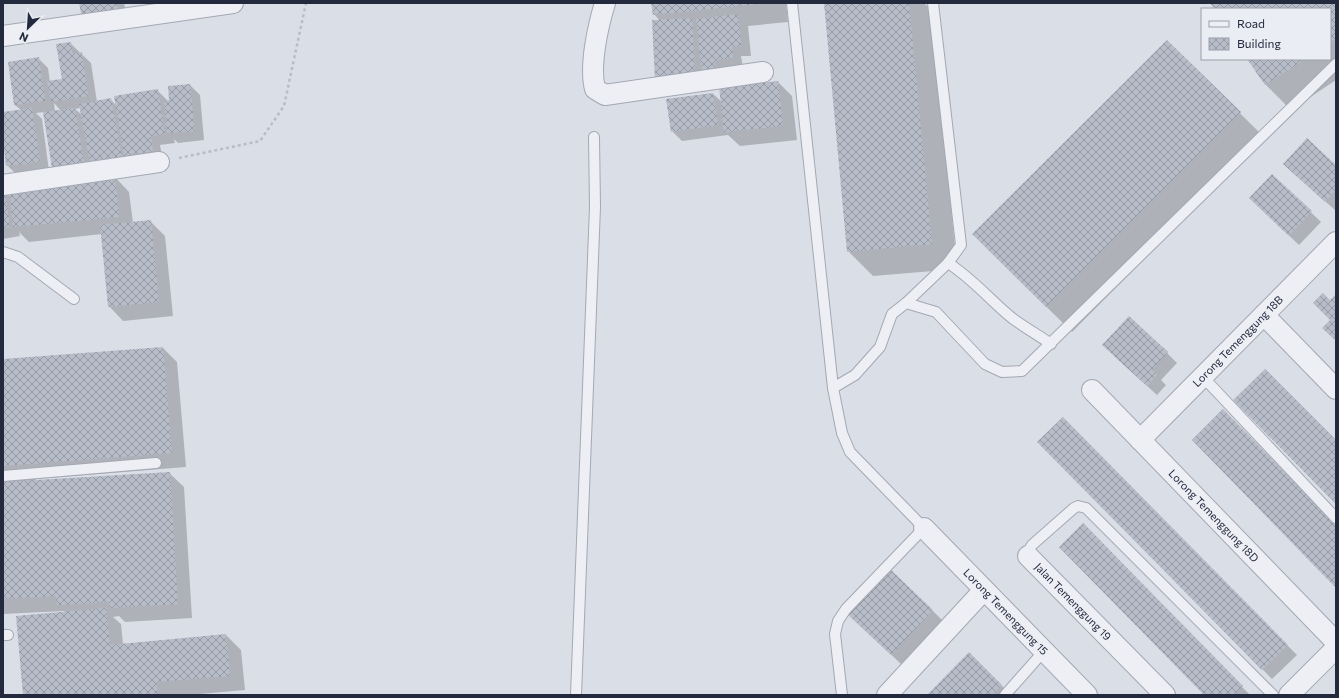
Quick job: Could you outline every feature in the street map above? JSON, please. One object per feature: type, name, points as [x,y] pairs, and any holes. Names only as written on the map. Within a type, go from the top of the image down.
[{"type":"street","points":[[3,36],[233,3]]},
{"type":"street","points":[[605,3],[597,39],[592,79],[595,89],[605,95],[763,72]]},
{"type":"street","points":[[3,185],[159,162]]},
{"type":"street","name":"Lorong Temenggung 18B","points":[[1140,440],[1336,242]]},
{"type":"street","points":[[1264,315],[1336,389]]},
{"type":"street","name":"Lorong Temenggung 18D","points":[[1092,390],[1336,642]]},
{"type":"street","name":"Lorong Temenggung 15","points":[[924,528],[1087,695]]},
{"type":"street","name":"Jalan Temenggung 19","points":[[1028,556],[1165,695]]},
{"type":"street","points":[[887,695],[984,590]]},
{"type":"street","points":[[1289,695],[1336,648]]},
{"type":"lane","points":[[792,3],[833,388],[842,433],[850,452],[924,528],[846,609],[838,621],[835,634],[842,695]]},
{"type":"lane","points":[[833,388],[855,375],[880,347],[892,314],[906,303],[948,263],[961,245],[933,3]]},
{"type":"lane","points":[[906,303],[936,312],[985,364],[1002,372],[1022,371],[1336,64]]},
{"type":"lane","points":[[576,695],[596,207],[594,137]]},
{"type":"lane","points":[[3,252],[18,257],[74,298]]},
{"type":"lane","points":[[948,263],[962,272],[1013,319],[1051,344]]},
{"type":"lane","points":[[1203,377],[1336,518]]},
{"type":"lane","points":[[3,476],[156,463]]},
{"type":"lane","name":"Jalan Temenggung 19","points":[[1028,556],[1032,545],[1074,508],[1078,506],[1086,508],[1273,695]]},
{"type":"lane","points":[[1005,695],[1044,651]]},
{"type":"path","points":[[159,162],[260,141],[284,106],[306,3]]},
{"type":"building","points":[[79,3],[117,3],[118,11],[82,18]]},
{"type":"building","points":[[651,3],[759,3],[759,4],[653,15]]},
{"type":"building","points":[[824,3],[909,3],[932,244],[847,252]]},
{"type":"building","points":[[1210,3],[1333,3],[1336,7],[1336,39],[1331,42],[1331,8],[1213,8]]},
{"type":"building","points":[[738,14],[741,46],[732,47],[733,58],[715,60],[716,72],[702,73],[696,19]]},
{"type":"building","points":[[692,18],[695,77],[655,80],[652,20]]},
{"type":"building","points":[[1167,40],[1241,112],[1046,307],[972,234]]},
{"type":"building","points":[[71,42],[72,53],[82,52],[88,96],[51,102],[47,81],[62,79],[56,44]]},
{"type":"building","points":[[39,57],[45,101],[14,105],[8,62]]},
{"type":"building","points":[[1248,60],[1303,60],[1265,85]]},
{"type":"building","points":[[778,81],[783,126],[724,132],[719,87]]},
{"type":"building","points":[[190,84],[195,131],[167,133],[164,101],[169,100],[168,86]]},
{"type":"building","points":[[158,89],[165,134],[151,136],[153,151],[124,156],[114,96]]},
{"type":"building","points":[[713,93],[718,125],[671,132],[666,99]]},
{"type":"building","points":[[111,98],[122,157],[90,163],[79,104]]},
{"type":"building","points":[[32,108],[40,162],[6,166],[3,141],[3,112]]},
{"type":"building","points":[[75,108],[84,163],[52,168],[43,112]]},
{"type":"building","points":[[1307,138],[1336,165],[1336,190],[1325,202],[1283,164]]},
{"type":"building","points":[[1272,174],[1312,211],[1289,236],[1249,198]]},
{"type":"building","points":[[115,176],[119,217],[13,227],[9,187]]},
{"type":"building","points":[[3,190],[5,190],[10,227],[3,228]]},
{"type":"building","points":[[151,220],[159,302],[108,307],[100,225]]},
{"type":"building","points":[[1323,293],[1330,300],[1336,294],[1336,341],[1322,328],[1330,320],[1313,303]]},
{"type":"building","points":[[1129,316],[1168,352],[1152,370],[1157,375],[1147,386],[1102,345]]},
{"type":"building","points":[[163,347],[172,453],[3,466],[3,359]]},
{"type":"building","points":[[1265,369],[1336,440],[1336,504],[1233,400]]},
{"type":"building","points":[[1223,409],[1336,525],[1336,588],[1192,440]]},
{"type":"building","points":[[1063,417],[1288,645],[1262,670],[1037,442]]},
{"type":"building","points":[[170,472],[178,604],[110,608],[109,602],[57,605],[56,596],[3,599],[3,482]]},
{"type":"building","points":[[1083,523],[1243,686],[1234,695],[1204,695],[1059,547]]},
{"type":"building","points":[[889,568],[933,610],[891,655],[846,613]]},
{"type":"building","points":[[106,608],[110,645],[226,634],[230,676],[156,682],[158,695],[23,695],[16,616]]},
{"type":"building","points":[[969,652],[1002,685],[992,695],[927,695]]}]
